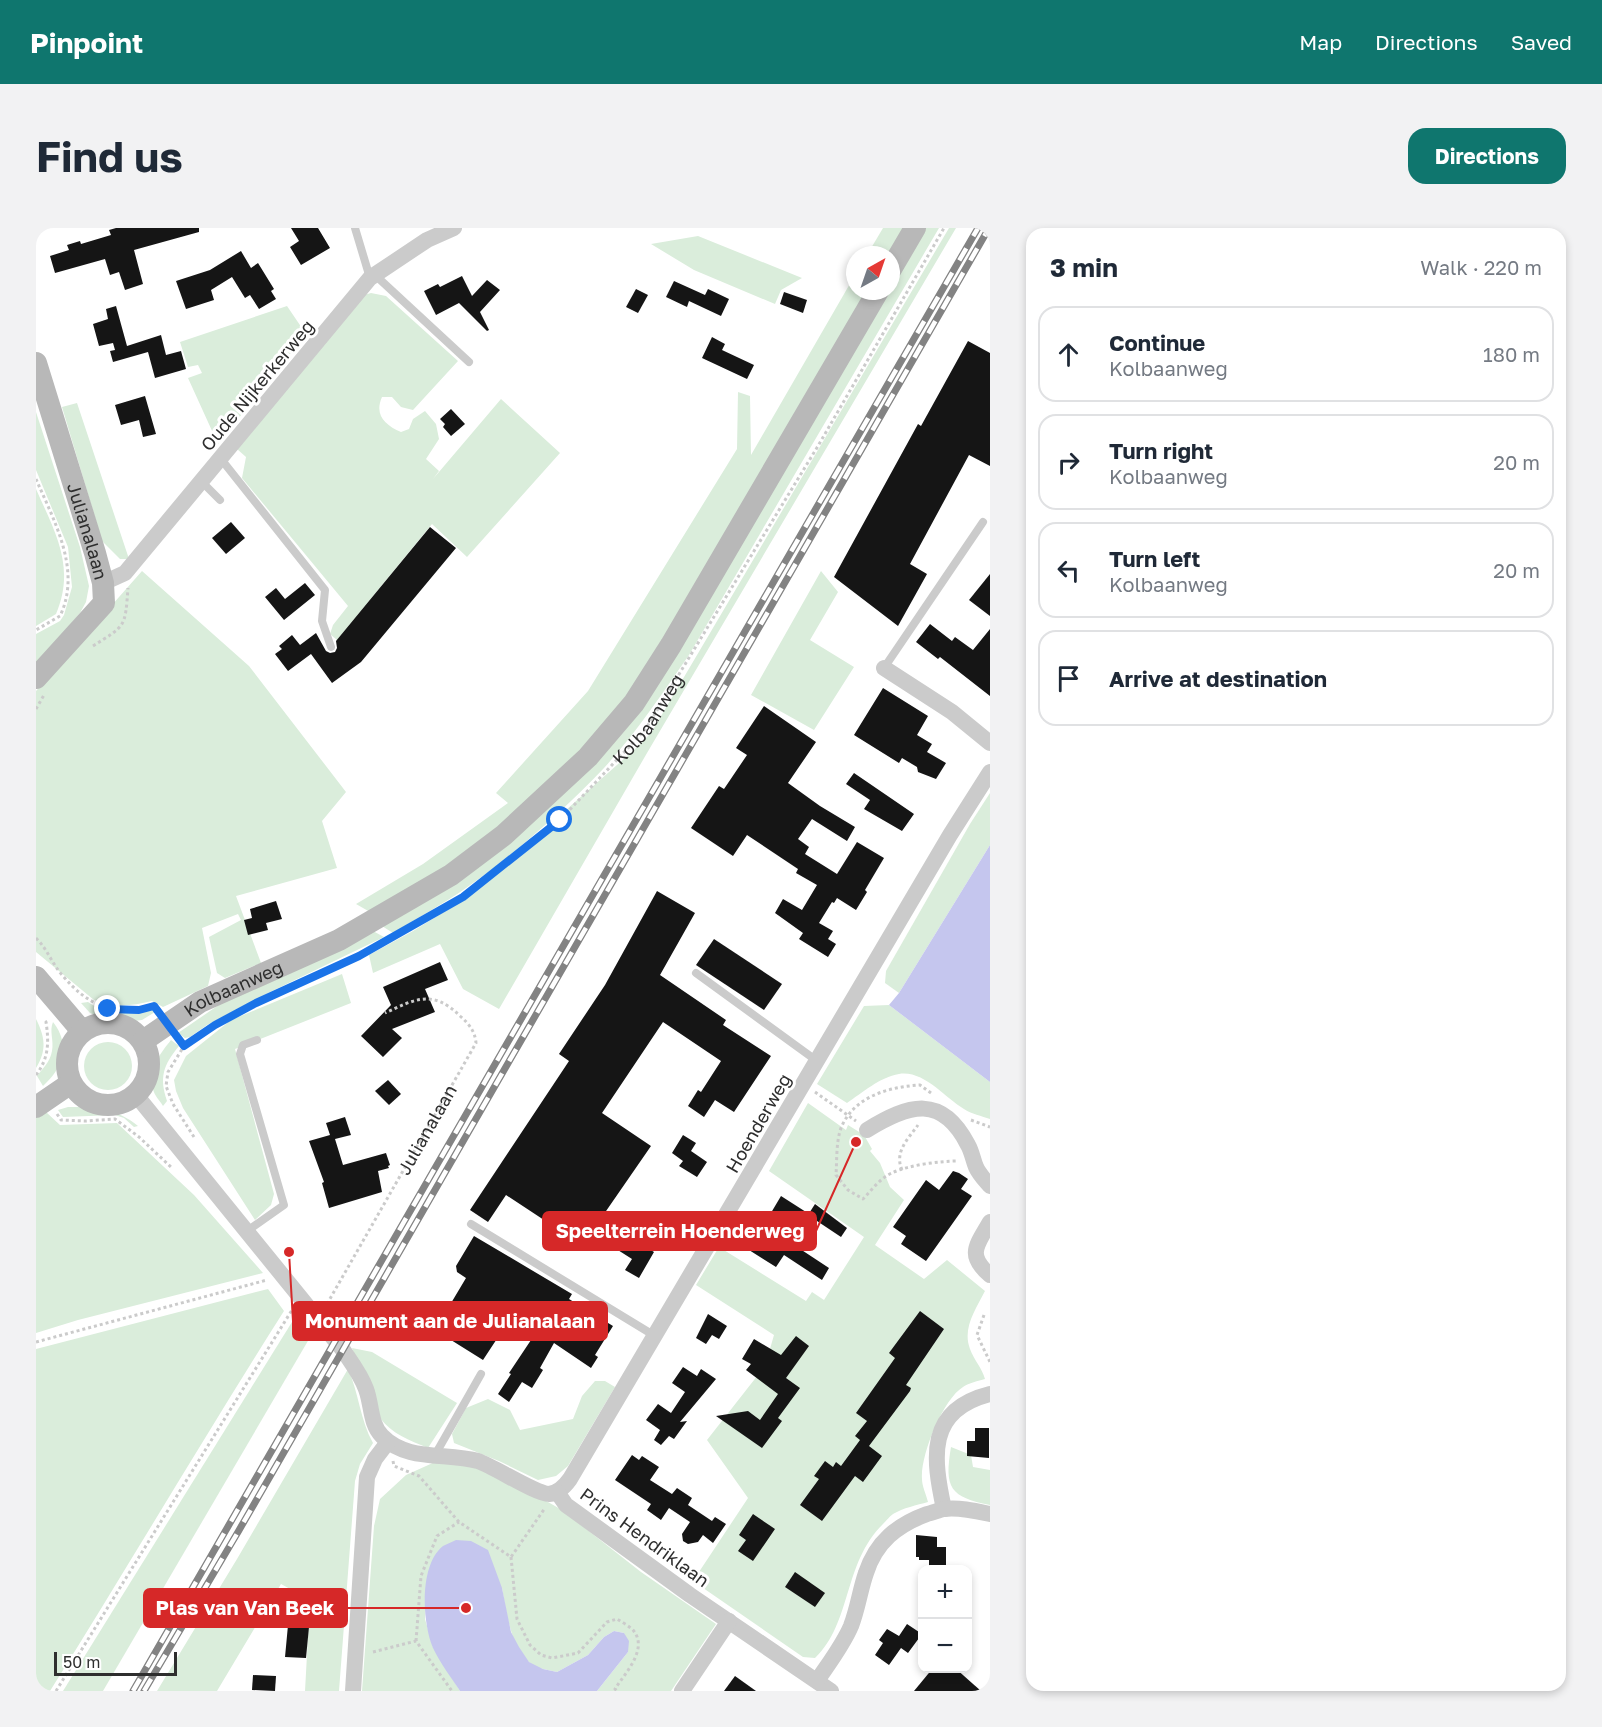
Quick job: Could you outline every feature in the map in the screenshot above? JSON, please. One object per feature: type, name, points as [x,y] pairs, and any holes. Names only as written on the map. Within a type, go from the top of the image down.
[{"type":"street","name":"Oude Nijkerkerweg","points":[[103,583],[125,573],[373,276],[427,240],[454,228]]},
{"type":"street","points":[[900,254],[915,228]]},
{"type":"street","name":"Kolbaanweg","points":[[143,1041],[200,1002],[339,940],[452,875],[504,836],[588,758],[634,703],[671,645],[873,300]]},
{"type":"street","name":"Julianalaan","points":[[36,363],[103,583],[104,603],[36,678]]},
{"type":"street","points":[[884,668],[952,712],[990,743]]},
{"type":"street","name":"Hoenderweg","points":[[557,1492],[570,1479],[950,835],[990,772]]},
{"type":"street","points":[[36,977],[82,1031]]},
{"type":"street","points":[[108,1022],[121,1024],[134,1031],[143,1041],[149,1054],[150,1069],[145,1083],[136,1095],[123,1103],[109,1106],[94,1103],[81,1095],[71,1083],[66,1061],[74,1040],[82,1031],[94,1024],[108,1022]]},
{"type":"street","points":[[42,1103],[71,1083]]},
{"type":"street","points":[[136,1095],[343,1350],[366,1389],[376,1428],[388,1442],[375,1459],[367,1477],[353,1691]]},
{"type":"street","points":[[867,1130],[886,1118],[918,1108],[932,1108],[950,1120],[961,1132],[970,1148],[976,1167],[990,1186]]},
{"type":"street","points":[[990,1222],[979,1241],[975,1257],[979,1266],[990,1275]]},
{"type":"street","points":[[944,1509],[936,1473],[939,1435],[956,1411],[976,1398],[990,1394]]},
{"type":"street","name":"Prins Hendriklaan","points":[[388,1442],[406,1451],[479,1462],[501,1470],[540,1492],[550,1494],[557,1492],[566,1505],[824,1686]]},
{"type":"street","points":[[824,1686],[850,1629],[859,1604],[866,1572],[878,1548],[899,1526],[944,1509],[973,1510],[990,1514]]},
{"type":"street","points":[[682,1691],[729,1621]]},
{"type":"lane","points":[[355,228],[373,276],[469,362]]},
{"type":"lane","points":[[221,459],[325,590],[322,621],[331,647]]},
{"type":"lane","points":[[202,482],[220,500]]},
{"type":"lane","points":[[884,668],[983,522]]},
{"type":"lane","points":[[696,973],[817,1061]]},
{"type":"lane","points":[[247,1231],[284,1205],[240,1054],[243,1045],[257,1040]]},
{"type":"lane","points":[[471,1224],[655,1336]]},
{"type":"lane","points":[[435,1456],[481,1374]]},
{"type":"path","name":"Kolbaanweg","points":[[173,1104],[166,1086],[168,1072],[184,1046],[215,1025],[256,1003],[359,956],[463,897],[560,820],[645,730],[818,446],[944,228]]},
{"type":"path","points":[[36,479],[66,553],[69,581],[60,616],[36,630]]},
{"type":"path","points":[[36,938],[46,948],[63,976],[81,992],[46,1022],[49,1043],[44,1065],[36,1075]]},
{"type":"path","name":"Kolbaanweg","points":[[81,992],[93,1003],[108,1009],[139,1010],[154,1006],[184,1046]]},
{"type":"path","name":"Julianalaan","points":[[318,1318],[476,1043],[476,1035],[469,1024],[442,1001],[426,998],[385,1013]]},
{"type":"path","points":[[804,1084],[867,1130]]},
{"type":"path","points":[[938,1098],[920,1084],[898,1086],[871,1096],[856,1107],[840,1129],[836,1175],[848,1190],[863,1199],[892,1172],[931,1162],[945,1161],[958,1161],[976,1167]]},
{"type":"path","points":[[42,1103],[62,1120],[115,1119],[139,1137]]},
{"type":"path","points":[[902,1170],[899,1155],[910,1133],[918,1126],[918,1108]]},
{"type":"path","points":[[970,1119],[990,1127]]},
{"type":"path","points":[[36,1342],[269,1280]]},
{"type":"path","points":[[56,1691],[292,1311],[286,1303]]},
{"type":"path","points":[[984,1315],[977,1335],[990,1362]]},
{"type":"path","points":[[388,1442],[394,1466],[419,1476],[459,1522],[511,1557]]},
{"type":"path","points":[[557,1492],[511,1557],[517,1619],[530,1646],[541,1655],[552,1658],[578,1653],[608,1622],[617,1619],[633,1630],[638,1642],[636,1657],[615,1690]]},
{"type":"path","points":[[452,1691],[416,1641],[421,1576],[437,1536],[459,1522]]},
{"type":"path","points":[[356,1656],[416,1641]]},
{"type":"green space","points":[[883,228],[904,228],[893,246],[872,246]]},
{"type":"green space","points":[[925,228],[939,228],[900,295],[900,271]]},
{"type":"green space","points":[[949,228],[956,228],[499,1009],[463,989],[440,944],[373,973],[369,955],[465,899],[651,733]]},
{"type":"green space","points":[[698,236],[802,278],[781,290],[775,304],[694,270],[651,244]]},
{"type":"green space","points":[[846,291],[846,300],[862,300],[689,597],[627,695],[583,748],[515,814],[435,874],[370,912],[356,904],[423,864],[508,803],[496,793],[588,691],[737,449],[738,392],[750,396],[751,455]]},
{"type":"green space","points":[[371,293],[386,296],[458,361],[413,410],[401,407],[392,397],[382,397],[380,403],[382,419],[401,432],[409,429],[413,419],[425,411],[436,424],[439,439],[426,459],[439,471],[433,479],[501,399],[560,453],[467,557],[432,524],[337,640],[330,634],[333,625],[348,606],[242,478],[246,457],[237,449],[364,295]]},
{"type":"green space","points":[[882,300],[897,300],[689,655],[616,755],[555,816],[485,875],[393,933],[382,926],[593,762]]},
{"type":"green space","points":[[287,306],[306,334],[218,444],[188,378],[202,373],[198,365],[188,367],[180,342]]},
{"type":"green space","points":[[77,403],[129,559],[120,559],[102,541],[62,407]]},
{"type":"green space","points":[[36,412],[80,547],[89,586],[86,602],[80,613],[36,665],[36,634],[60,621],[72,587],[68,547],[36,470]]},
{"type":"green space","points":[[36,489],[61,550],[64,581],[62,597],[56,614],[36,626]]},
{"type":"green space","points":[[142,571],[249,666],[346,792],[322,821],[337,868],[236,896],[261,963],[225,978],[217,973],[209,937],[241,920],[238,914],[202,928],[211,973],[208,986],[163,1007],[152,1001],[123,1005],[94,1000],[36,952],[36,691]]},
{"type":"green space","points":[[821,571],[838,592],[810,640],[854,667],[814,730],[751,695]]},
{"type":"green space","points":[[990,793],[990,845],[899,993],[885,983],[886,971]]},
{"type":"green space","points":[[373,931],[384,937],[268,993],[207,1025],[190,1037],[185,1038],[178,1033],[226,1000]]},
{"type":"green space","points":[[342,974],[351,1003],[235,1049],[274,1194],[271,1205],[255,1220],[183,1108],[174,1080],[186,1056],[231,1020]]},
{"type":"green space","points":[[88,1002],[111,1011],[127,1013],[152,1010],[155,1012],[142,1020],[133,1021],[100,1017],[90,1013],[81,1003]]},
{"type":"green space","points":[[889,1005],[990,1082],[990,1119],[967,1111],[926,1080],[908,1074],[885,1078],[847,1103],[817,1084],[864,1006]]},
{"type":"green space","points":[[36,1019],[44,1044],[36,1068]]},
{"type":"green space","points":[[53,1022],[62,1039],[62,1056],[56,1072],[43,1086],[37,1076],[51,1055]]},
{"type":"green space","points":[[171,1040],[179,1046],[169,1059],[164,1072],[163,1085],[167,1101],[163,1106],[154,1091],[152,1075],[156,1063]]},
{"type":"green space","points":[[108,1042],[125,1049],[132,1066],[125,1083],[108,1090],[91,1083],[84,1066],[91,1049]]},
{"type":"green space","points":[[808,1103],[846,1130],[848,1125],[864,1135],[890,1187],[904,1200],[875,1245],[924,1279],[947,1260],[985,1291],[971,1319],[968,1341],[985,1379],[963,1387],[948,1403],[934,1429],[922,1469],[922,1482],[928,1502],[893,1514],[870,1540],[854,1574],[836,1628],[827,1644],[815,1658],[803,1657],[693,1581],[748,1498],[707,1440],[765,1366],[774,1335],[696,1285],[719,1247],[806,1301],[812,1292],[824,1300],[864,1237],[769,1171]]},
{"type":"green space","points":[[68,1107],[105,1110],[122,1116],[138,1126],[134,1127],[124,1118],[115,1115],[63,1117],[58,1110]]},
{"type":"green space","points":[[46,1112],[60,1125],[117,1123],[194,1195],[263,1273],[78,1320],[36,1333],[36,1118]]},
{"type":"green space","points":[[268,1289],[284,1311],[50,1691],[36,1691],[36,1349]]},
{"type":"green space","points":[[305,1316],[312,1334],[103,1691],[63,1691],[292,1322]]},
{"type":"green space","points":[[352,1348],[372,1352],[457,1403],[428,1448],[395,1432],[380,1418]]},
{"type":"green space","points":[[348,1369],[365,1425],[373,1443],[360,1464],[355,1481],[339,1691],[305,1691],[310,1600],[281,1584],[217,1691],[157,1691],[237,1559]]},
{"type":"green space","points":[[595,1381],[605,1381],[615,1387],[568,1466],[556,1476],[538,1480],[454,1443],[452,1434],[466,1408],[488,1399],[510,1410],[520,1430],[573,1419],[582,1396]]},
{"type":"green space","points":[[951,1447],[971,1455],[973,1467],[990,1470],[990,1505],[966,1498],[953,1488],[949,1472]]},
{"type":"green space","points":[[435,1462],[490,1469],[562,1510],[641,1572],[716,1624],[671,1691],[597,1691],[628,1652],[624,1633],[614,1631],[604,1637],[588,1655],[557,1672],[536,1667],[524,1657],[514,1639],[502,1588],[428,1572],[425,1619],[433,1647],[460,1691],[362,1691],[374,1526],[380,1499],[406,1475]]},
{"type":"water","points":[[990,845],[990,1082],[889,1005],[899,993]]},
{"type":"water","points":[[456,1540],[471,1541],[488,1550],[502,1588],[511,1632],[529,1662],[543,1669],[557,1672],[588,1655],[604,1637],[614,1631],[624,1633],[629,1641],[628,1652],[597,1691],[460,1691],[433,1648],[425,1609],[426,1580],[430,1566],[435,1555],[443,1546]]},
{"type":"building","points":[[116,228],[199,228],[199,232],[134,250],[143,284],[125,290],[119,272],[110,275],[105,259],[55,273],[50,256],[69,250],[67,245],[80,241],[81,244],[111,235],[109,230]]},
{"type":"building","points":[[291,228],[318,228],[330,248],[301,265],[290,247],[299,241]]},
{"type":"building","points":[[241,251],[251,268],[258,263],[274,289],[271,291],[276,299],[259,309],[250,295],[245,298],[232,277],[211,290],[214,300],[186,309],[176,281],[210,270]]},
{"type":"building","points":[[462,276],[472,296],[487,280],[500,290],[480,312],[489,330],[487,331],[459,303],[436,315],[424,291],[438,284],[440,287]]},
{"type":"building","points":[[674,281],[705,295],[708,289],[729,299],[721,316],[689,301],[687,307],[666,297]]},
{"type":"building","points":[[636,289],[648,295],[638,313],[626,307]]},
{"type":"building","points":[[784,292],[807,300],[803,313],[780,304]]},
{"type":"building","points":[[116,306],[127,346],[161,335],[166,355],[181,351],[186,369],[155,378],[148,352],[113,362],[110,351],[115,350],[113,343],[99,346],[93,324],[108,319],[106,309]]},
{"type":"building","points":[[712,337],[725,344],[722,350],[754,365],[747,379],[702,358]]},
{"type":"building","points":[[968,341],[990,353],[990,466],[969,455],[910,564],[927,574],[898,626],[834,577],[918,424],[921,426]]},
{"type":"building","points":[[145,396],[156,434],[143,437],[139,420],[121,425],[115,405]]},
{"type":"building","points":[[451,409],[465,424],[451,436],[443,427],[445,424],[440,419]]},
{"type":"building","points":[[231,522],[245,538],[226,554],[212,538]]},
{"type":"building","points":[[430,527],[456,548],[361,662],[332,683],[311,654],[288,671],[275,654],[282,649],[279,646],[292,635],[300,645],[316,633],[326,651],[335,652],[336,641]]},
{"type":"building","points":[[990,574],[990,616],[969,600]]},
{"type":"building","points":[[305,583],[315,595],[284,620],[265,597],[276,588],[285,599]]},
{"type":"building","points":[[930,624],[952,641],[955,637],[973,650],[990,629],[990,696],[940,657],[938,659],[916,642]]},
{"type":"building","points":[[883,688],[928,716],[917,735],[932,744],[927,752],[946,763],[936,779],[918,772],[917,767],[902,758],[899,763],[854,735]]},
{"type":"building","points":[[764,706],[816,742],[788,783],[855,827],[847,841],[812,819],[798,839],[809,847],[805,854],[837,874],[857,842],[884,858],[856,910],[837,898],[819,923],[833,931],[828,939],[836,944],[828,957],[799,939],[803,933],[775,913],[783,899],[802,910],[817,885],[796,873],[798,869],[747,835],[733,856],[691,828],[719,786],[724,789],[747,755],[736,748]]},
{"type":"building","points":[[854,773],[914,814],[902,831],[864,809],[870,800],[846,784]]},
{"type":"building","points":[[657,891],[695,913],[660,975],[726,1020],[723,1025],[771,1056],[734,1112],[715,1100],[704,1117],[688,1106],[698,1090],[701,1092],[721,1061],[663,1022],[602,1113],[651,1146],[604,1214],[620,1224],[617,1230],[654,1252],[639,1278],[625,1270],[632,1259],[599,1238],[591,1251],[506,1195],[488,1222],[470,1210],[569,1061],[559,1054],[605,985]]},
{"type":"building","points":[[276,901],[282,919],[266,923],[268,930],[248,935],[244,920],[252,918],[250,909]]},
{"type":"building","points":[[714,939],[782,984],[764,1010],[696,965]]},
{"type":"building","points":[[440,962],[448,980],[425,989],[435,1012],[392,1029],[402,1038],[383,1057],[361,1036],[391,1005],[383,987]]},
{"type":"building","points":[[388,1080],[401,1094],[389,1105],[375,1091]]},
{"type":"building","points":[[345,1117],[351,1135],[335,1139],[343,1165],[386,1153],[390,1165],[389,1168],[378,1171],[382,1192],[329,1208],[322,1183],[324,1182],[309,1141],[330,1135],[326,1123]]},
{"type":"building","points":[[683,1135],[696,1143],[691,1151],[707,1162],[697,1177],[679,1166],[683,1161],[672,1153]]},
{"type":"building","points":[[953,1171],[968,1179],[961,1189],[972,1196],[926,1261],[901,1244],[906,1236],[893,1227],[926,1180],[939,1190]]},
{"type":"building","points":[[781,1196],[806,1212],[788,1241],[829,1268],[822,1280],[784,1255],[776,1267],[749,1250]]},
{"type":"building","points":[[815,1204],[847,1228],[841,1237],[808,1215]]},
{"type":"building","points":[[474,1236],[572,1294],[569,1299],[613,1326],[595,1355],[598,1357],[591,1368],[554,1343],[540,1368],[543,1370],[532,1388],[522,1382],[509,1402],[498,1394],[533,1337],[508,1322],[483,1360],[435,1330],[466,1278],[457,1272],[456,1266]]},
{"type":"building","points":[[920,1311],[944,1329],[906,1385],[911,1388],[910,1391],[869,1446],[882,1456],[863,1482],[855,1476],[822,1521],[800,1505],[819,1479],[814,1476],[825,1461],[833,1467],[836,1462],[841,1466],[860,1440],[855,1436],[867,1421],[856,1413],[895,1358],[889,1353]]},
{"type":"building","points":[[708,1314],[727,1326],[719,1339],[712,1335],[706,1344],[696,1338]]},
{"type":"building","points":[[796,1336],[809,1346],[786,1378],[800,1388],[778,1418],[782,1421],[762,1448],[716,1416],[748,1411],[760,1420],[778,1394],[746,1370],[751,1364],[742,1359],[754,1339],[781,1355]]},
{"type":"building","points":[[683,1367],[697,1376],[701,1369],[716,1379],[680,1422],[687,1421],[674,1439],[669,1436],[661,1445],[654,1440],[660,1430],[646,1420],[658,1404],[671,1413],[685,1392],[672,1383]]},
{"type":"building","points":[[975,1428],[989,1428],[989,1458],[967,1456],[967,1441],[975,1441]]},
{"type":"building","points":[[632,1455],[639,1460],[642,1456],[659,1467],[650,1480],[672,1494],[677,1488],[692,1498],[688,1505],[712,1521],[715,1517],[726,1524],[713,1543],[703,1535],[698,1542],[688,1544],[683,1541],[682,1534],[690,1522],[669,1508],[661,1520],[647,1510],[651,1504],[615,1480]]},
{"type":"building","points":[[753,1514],[775,1529],[753,1561],[738,1551],[746,1540],[739,1535]]},
{"type":"building","points":[[916,1535],[937,1537],[937,1547],[946,1547],[946,1565],[929,1565],[929,1560],[919,1560],[919,1557],[916,1557]]},
{"type":"building","points":[[795,1572],[825,1593],[815,1607],[785,1587]]},
{"type":"building","points":[[907,1624],[918,1631],[918,1639],[908,1653],[901,1648],[889,1665],[875,1655],[883,1643],[879,1640],[887,1629],[899,1636]]},
{"type":"building","points":[[288,1625],[309,1627],[306,1658],[285,1657]]},
{"type":"building","points":[[929,1673],[961,1673],[981,1691],[914,1691]]},
{"type":"building","points":[[253,1675],[276,1676],[275,1691],[252,1690]]},
{"type":"building","points":[[735,1676],[756,1691],[724,1691]]},
{"type":"railway","points":[[133,1691],[978,228]]},
{"type":"railway","points":[[144,1691],[238,1532],[989,228]]},
{"type":"place","name":"Speelterrein Hoenderweg","points":[[856,1142]]},
{"type":"place","name":"Monument aan de Julianalaan","points":[[289,1252]]},
{"type":"place","name":"Plas van Van Beek","points":[[466,1608]]},
{"type":"route","points":[[108,1009],[139,1010],[154,1006],[184,1046],[215,1025],[256,1003],[359,956],[463,897],[560,820]]}]
